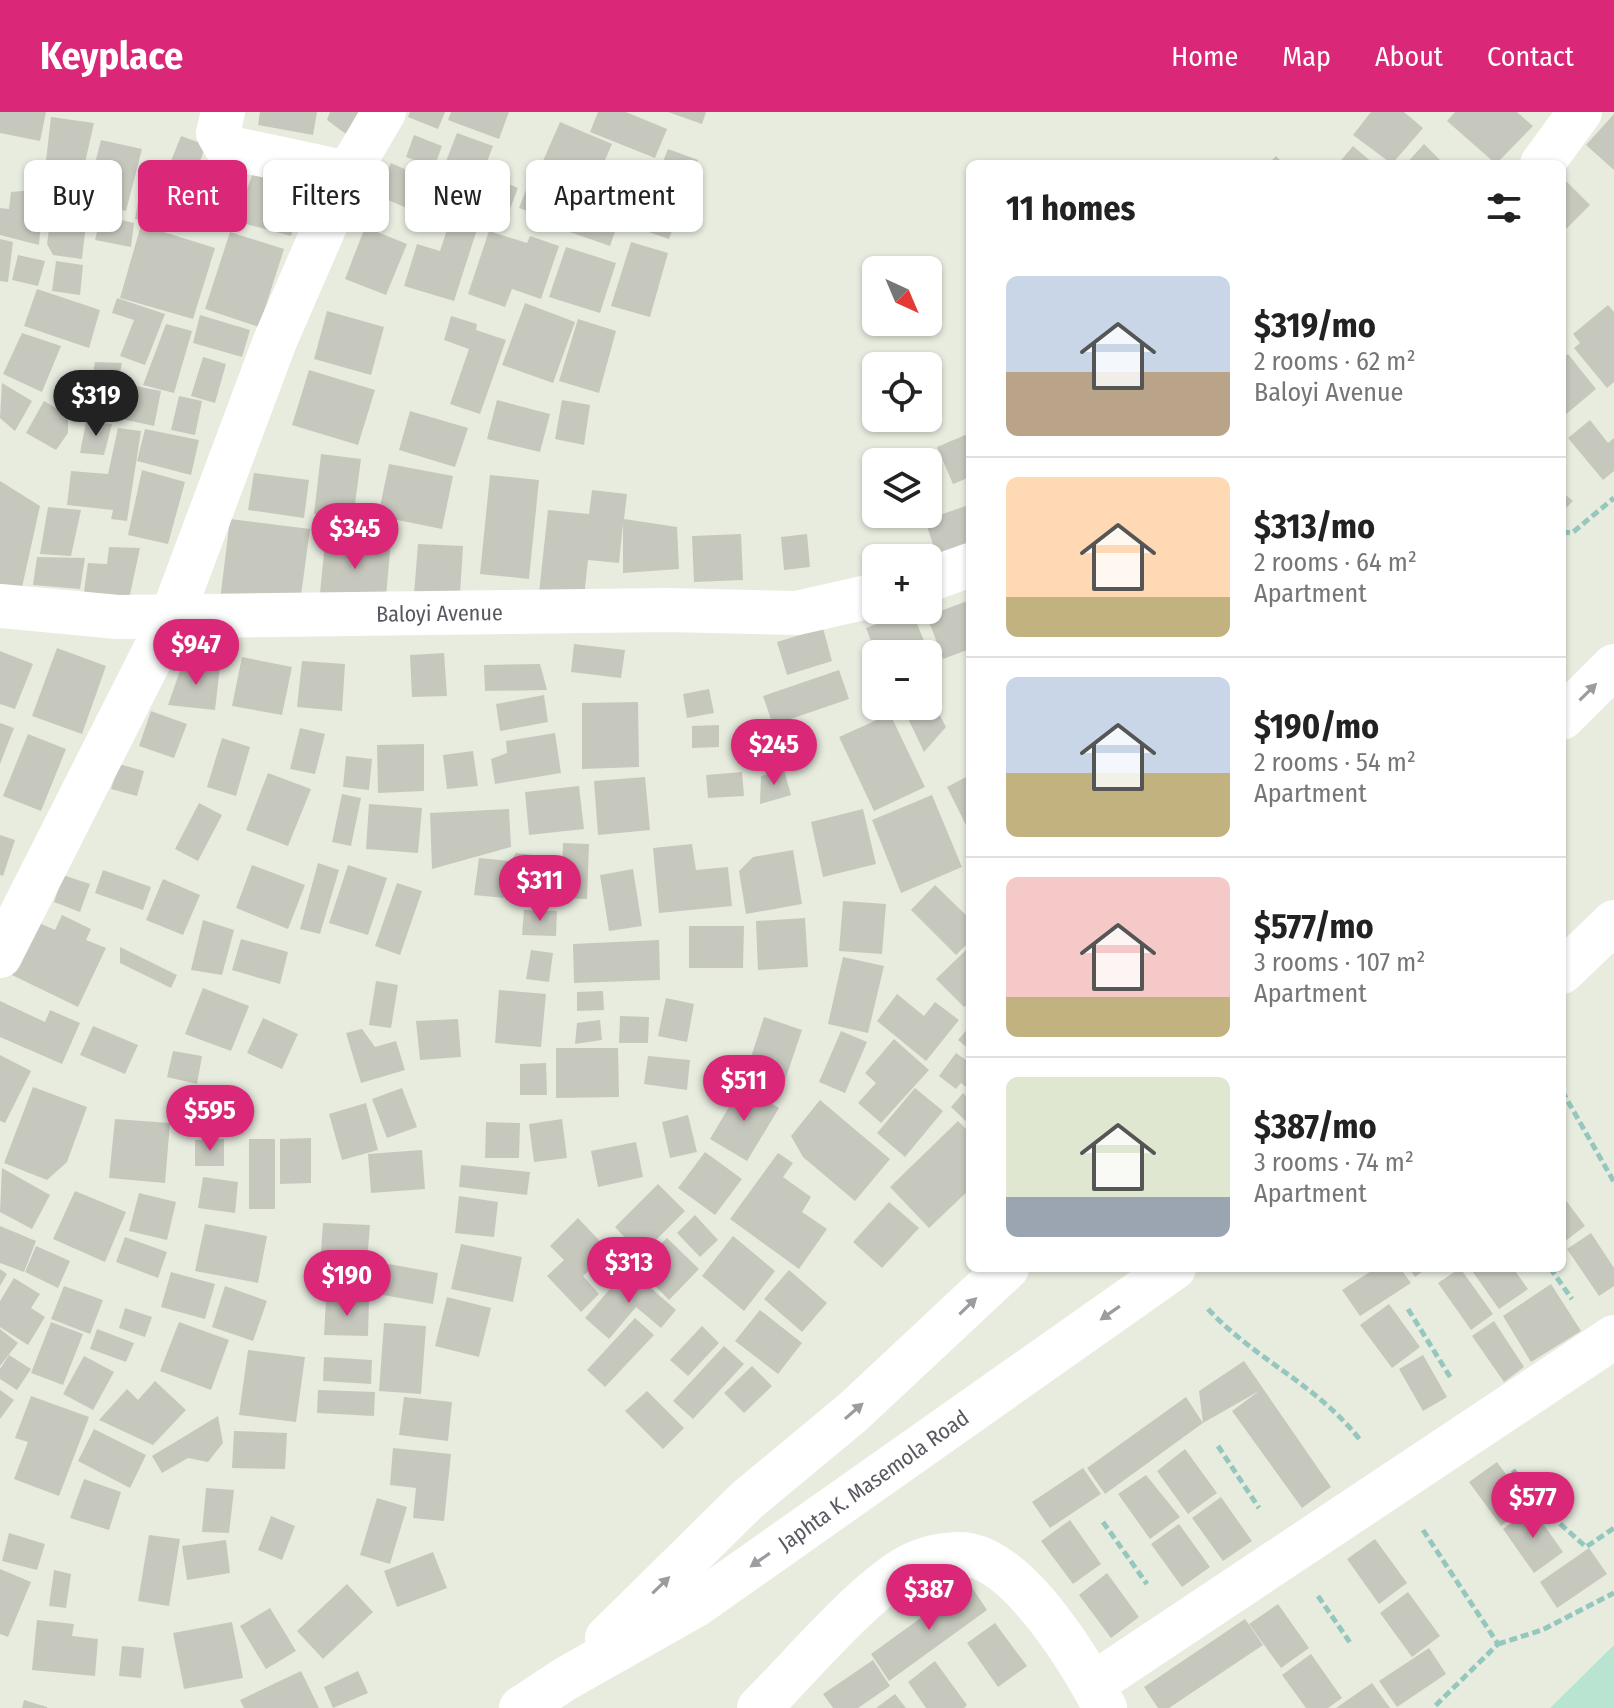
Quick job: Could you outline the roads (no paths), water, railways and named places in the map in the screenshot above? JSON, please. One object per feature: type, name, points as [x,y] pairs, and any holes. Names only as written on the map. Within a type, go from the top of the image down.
[{"type":"street","points":[[223,112],[218,133],[226,147],[287,160]]},
{"type":"street","points":[[356,160],[384,112]]},
{"type":"street","points":[[1545,160],[1580,112]]},
{"type":"street","points":[[0,956],[172,616],[275,341],[322,232]]},
{"type":"street","points":[[942,575],[966,566]]},
{"type":"street","name":"Baloyi Avenue","points":[[0,606],[118,617],[651,610],[797,613],[862,598]]},
{"type":"street","points":[[1566,714],[1614,666]]},
{"type":"street","points":[[1566,968],[1614,922]]},
{"type":"street","name":"Japhta K. Masemola Road","points":[[565,1679],[747,1500],[853,1412],[1003,1272]]},
{"type":"street","name":"Japhta K. Masemola Road","points":[[521,1708],[565,1679],[696,1605],[1168,1272]]},
{"type":"street","points":[[759,1708],[875,1593],[915,1563],[944,1555],[970,1555],[1007,1575],[1042,1612],[1099,1696],[1177,1627],[1614,1337]]}]
